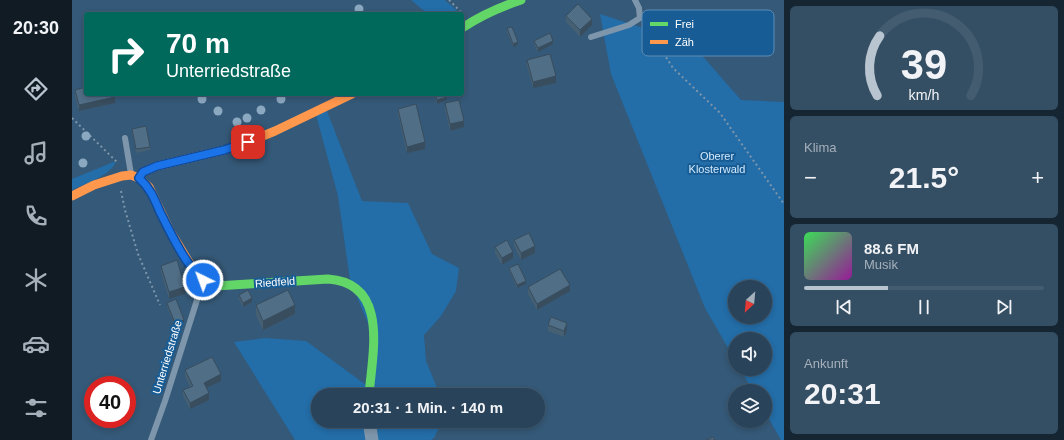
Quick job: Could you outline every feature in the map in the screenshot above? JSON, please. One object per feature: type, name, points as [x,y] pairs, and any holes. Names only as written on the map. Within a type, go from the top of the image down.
[{"type":"street","points":[[464,26],[500,7],[521,0]]},
{"type":"street","points":[[72,196],[94,185],[131,176],[157,166],[224,150],[248,142],[275,132],[348,96]]},
{"type":"street","points":[[131,176],[149,188],[185,258],[197,275],[203,280]]},
{"type":"street","name":"Riedfeld","points":[[203,280],[216,286],[330,279],[348,284],[359,290],[366,300],[374,323],[370,388]]},
{"type":"street","points":[[369,428],[372,440]]},
{"type":"lane","points":[[591,37],[629,25],[640,18],[636,0]]},
{"type":"lane","points":[[124,138],[131,176]]},
{"type":"lane","name":"Unterriedstraße","points":[[151,440],[165,401],[203,280]]},
{"type":"path","points":[[665,56],[673,68],[720,113],[784,204]]},
{"type":"path","points":[[72,118],[119,164],[123,170],[131,176],[121,194],[138,254],[160,305]]},
{"type":"green space","points":[[411,0],[445,0],[459,12],[426,12]]},
{"type":"green space","name":"Oberer Klosterwald","points":[[600,14],[642,28],[642,56],[702,56],[741,100],[784,102],[784,440],[781,440],[772,424],[772,384],[749,384],[744,376],[772,376],[772,332],[728,332],[728,348],[705,308],[611,74]]},
{"type":"green space","points":[[325,106],[362,201],[408,203],[432,254],[459,268],[456,291],[441,316],[424,335],[426,361],[437,388],[373,388],[375,340],[350,280],[338,196],[315,111]]},
{"type":"green space","points":[[116,161],[104,175],[72,190],[72,179]]},
{"type":"green space","points":[[265,338],[306,341],[370,388],[311,388],[311,428],[439,428],[434,438],[431,440],[295,440],[234,342]]},
{"type":"building","points":[[578,4],[592,19],[580,30],[566,16]]},
{"type":"building","points":[[512,27],[518,42],[513,44],[507,28]]},
{"type":"building","points":[[550,33],[553,41],[538,48],[534,41]]},
{"type":"building","points":[[550,54],[556,76],[533,82],[527,60]]},
{"type":"building","points":[[84,88],[84,96],[115,97],[79,105],[75,90]]},
{"type":"building","points":[[436,96],[447,96],[447,97],[437,100]]},
{"type":"building","points":[[459,100],[464,121],[450,124],[445,103]]},
{"type":"building","points":[[416,104],[425,142],[407,147],[398,109]]},
{"type":"building","points":[[146,126],[150,147],[136,149],[132,129]]},
{"type":"building","points":[[529,233],[535,246],[521,253],[514,240]]},
{"type":"building","points":[[507,240],[513,252],[502,258],[495,247]]},
{"type":"building","points":[[177,260],[185,287],[169,292],[161,266]]},
{"type":"building","points":[[518,264],[526,281],[517,285],[509,268]]},
{"type":"building","points":[[560,269],[570,285],[537,304],[528,287]]},
{"type":"building","points":[[248,290],[252,298],[243,303],[239,295]]},
{"type":"building","points":[[288,290],[295,305],[263,321],[256,305]]},
{"type":"building","points":[[176,299],[184,320],[175,323],[167,303]]},
{"type":"building","points":[[551,317],[567,323],[564,331],[548,325]]},
{"type":"building","points":[[212,357],[221,374],[204,383],[209,393],[190,403],[183,390],[193,386],[185,370]]},
{"type":"building","points":[[713,437],[715,440],[706,440]]},
{"type":"traffic: fast","points":[[464,27],[490,12],[521,0]]},
{"type":"traffic: fast","points":[[208,282],[216,286],[328,279],[348,283],[361,293],[369,307],[373,324],[374,342],[370,388]]},
{"type":"traffic: slow","points":[[139,178],[143,172],[157,166],[224,150],[248,142],[275,131],[348,96]]},
{"type":"traffic: slow","points":[[72,196],[94,185],[122,176],[131,175],[139,178],[149,187],[170,231],[193,269],[200,277],[208,282]]},
{"type":"route","points":[[203,280],[197,275],[185,258],[149,188],[139,178],[143,172],[157,166],[224,150],[248,142]]}]
